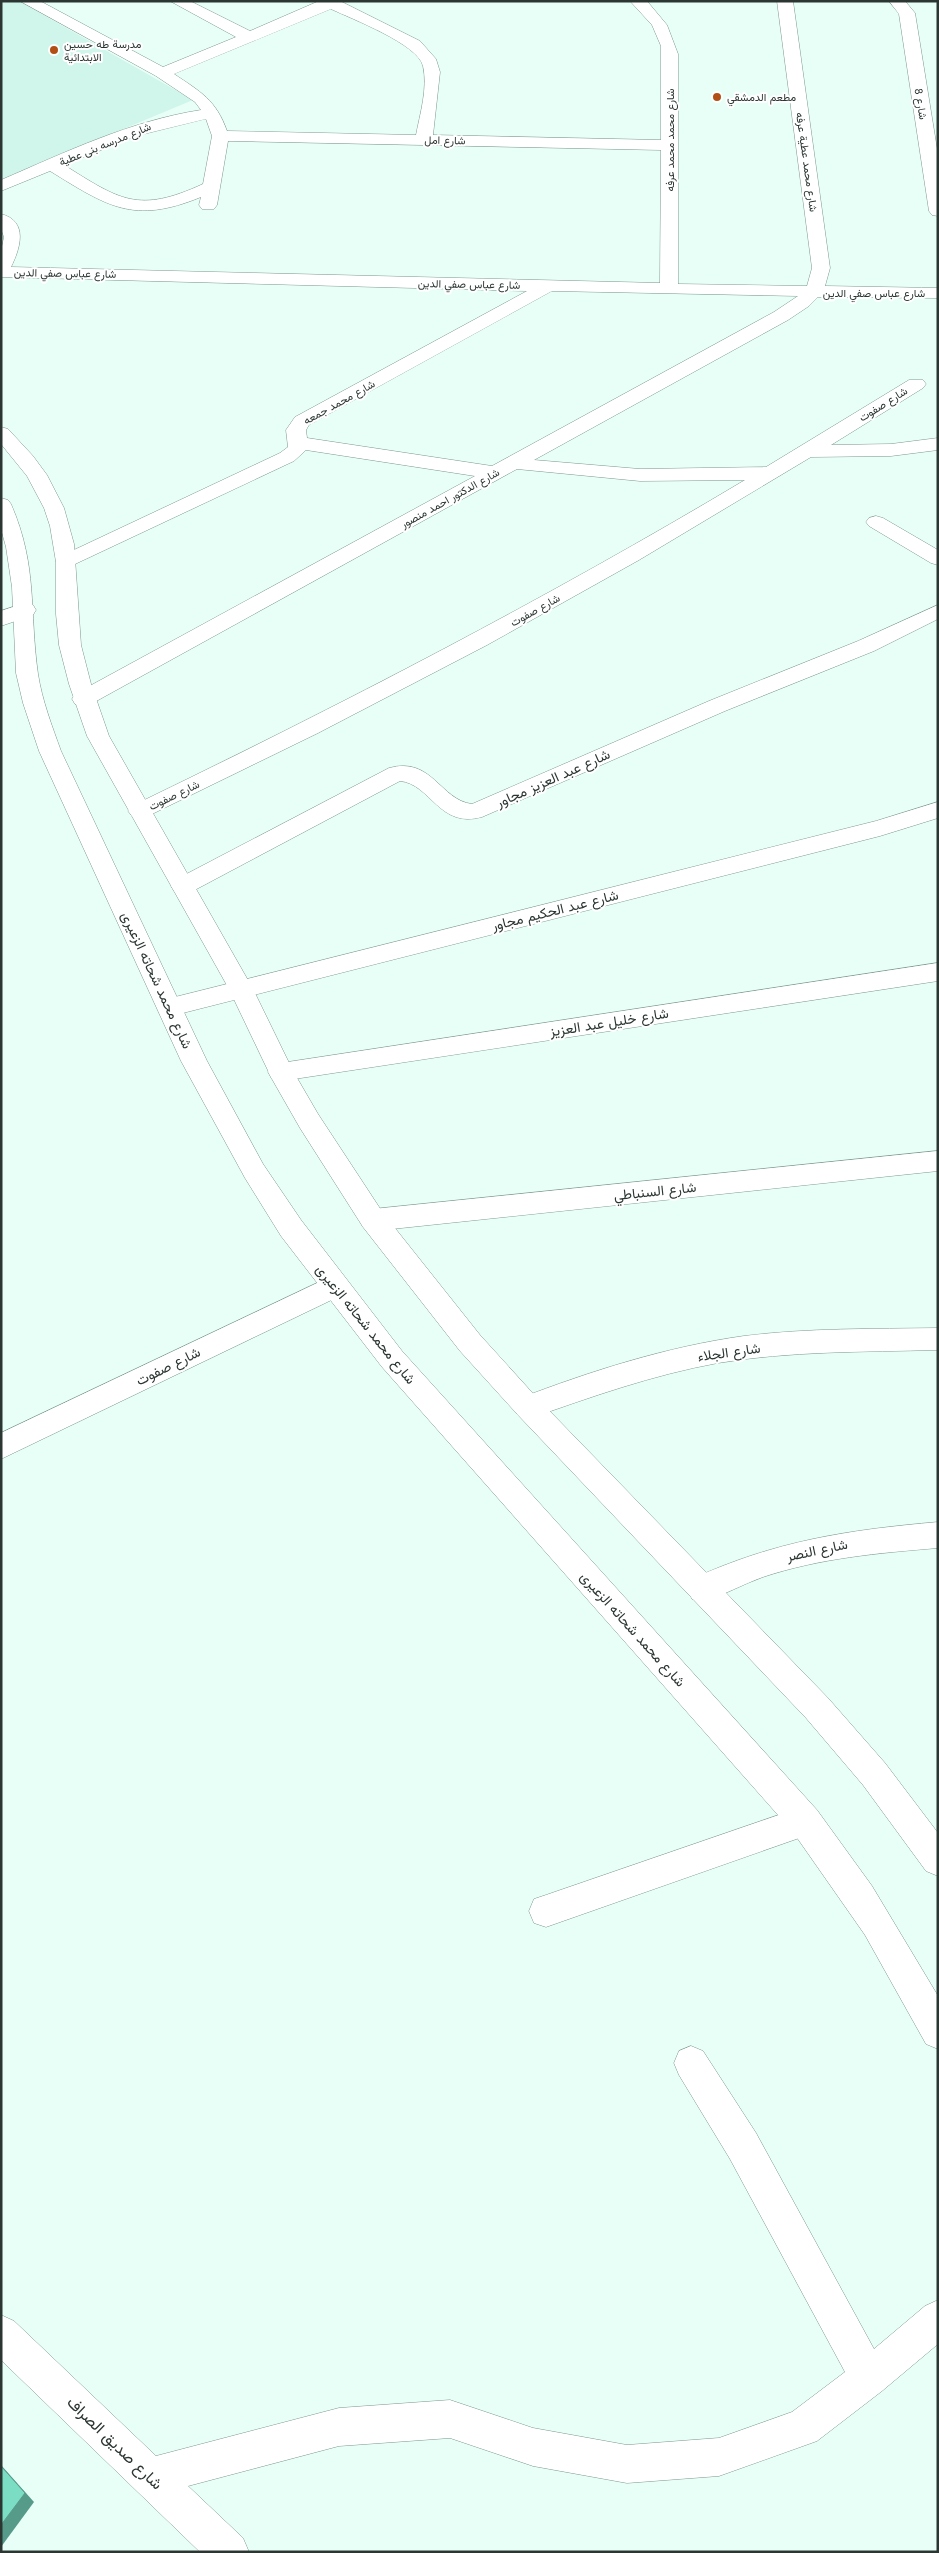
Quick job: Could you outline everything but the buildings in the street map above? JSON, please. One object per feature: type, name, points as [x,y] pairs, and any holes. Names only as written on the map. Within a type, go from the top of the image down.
[{"type":"street","points":[[35,5],[60,1]]},
{"type":"street","points":[[178,1],[249,37]]},
{"type":"street","name":"شارع محمد محمد عرفه","points":[[638,1],[662,26],[668,40],[670,145],[669,289]]},
{"type":"street","name":"شارع محمد عطية عرفه","points":[[785,1],[821,268],[820,280],[814,292]]},
{"type":"street","name":"شارع 8","points":[[897,1],[907,13],[933,147],[938,211]]},
{"type":"street","points":[[162,73],[329,2],[414,44],[426,55],[432,66],[432,73],[424,140]]},
{"type":"street","points":[[35,5],[162,73],[201,99],[212,113],[220,136],[208,205]]},
{"type":"street","name":"شارع مدرسه بنى عطية","points":[[1,186],[137,129],[171,119],[212,113]]},
{"type":"street","name":"شارع امل","points":[[220,136],[670,145]]},
{"type":"street","points":[[53,165],[104,197],[132,205],[173,201],[194,195],[212,186]]},
{"type":"street","points":[[1,219],[13,232],[14,239],[1,270]]},
{"type":"street","name":"شارع عباس صفي الدين","points":[[1,270],[669,289],[938,293]]},
{"type":"street","name":"شارع محمد جمعه","points":[[66,561],[287,457],[294,453],[300,443],[296,430],[302,421],[550,286]]},
{"type":"street","name":"شارع الدكتور احمد منصور","points":[[83,699],[781,316],[805,301],[814,292]]},
{"type":"street","name":"شارع صفوت","points":[[140,811],[270,749],[491,634],[591,579],[772,473],[916,384]]},
{"type":"street","points":[[1,434],[32,467],[50,496],[61,528],[66,561],[68,628],[73,663],[83,699],[98,736],[242,989],[281,1072],[308,1121],[373,1220],[470,1343],[528,1407],[817,1708],[935,1849]]},
{"type":"street","points":[[300,443],[380,457],[505,468],[668,477],[772,473]]},
{"type":"street","points":[[807,451],[891,450],[938,444]]},
{"type":"street","name":"شارع محمد شحاته الزعيرى","points":[[1,504],[18,545],[22,572],[13,614],[24,638],[27,675],[36,713],[47,743],[67,790],[171,1007],[194,1061],[249,1163],[291,1228],[392,1359],[805,1821],[837,1862],[930,1997],[938,2032]]},
{"type":"street","points":[[876,522],[938,558]]},
{"type":"street","name":"شارع عبد العزيز مجاور","points":[[183,886],[396,774],[416,775],[455,809],[474,812],[717,706],[866,646],[938,611]]},
{"type":"street","name":"شارع عبد الحكيم مجاور","points":[[171,1007],[870,830],[938,810]]},
{"type":"street","name":"شارع خليل عبد العزيز","points":[[281,1072],[938,972]]},
{"type":"street","name":"شارع السنباطي","points":[[373,1220],[938,1161]]},
{"type":"street","name":"شارع صفوت","points":[[1,1447],[334,1286]]},
{"type":"street","name":"شارع الجلاء","points":[[528,1407],[586,1385],[651,1366],[718,1351],[786,1344],[938,1339]]},
{"type":"street","name":"شارع النصر","points":[[703,1588],[736,1572],[787,1555],[841,1543],[938,1534]]},
{"type":"street","points":[[546,1911],[805,1821]]},
{"type":"street","points":[[691,2063],[743,2146],[869,2378]]},
{"type":"street","points":[[150,2477],[339,2427],[450,2419],[533,2447],[627,2464],[719,2458],[803,2428],[869,2378],[938,2319]]},
{"type":"street","name":"شارع صديق الصراف","points":[[1,2334],[229,2552]]},
{"type":"shaded area","name":"مدرسة طه حسين الابتدائية","points":[[1,1],[19,1],[193,100],[1,180]]},
{"type":"place","name":"مدرسة طه حسين الابتدائية","points":[[54,50]]},
{"type":"place","name":"مطعم الدمشقي","points":[[717,97]]}]
